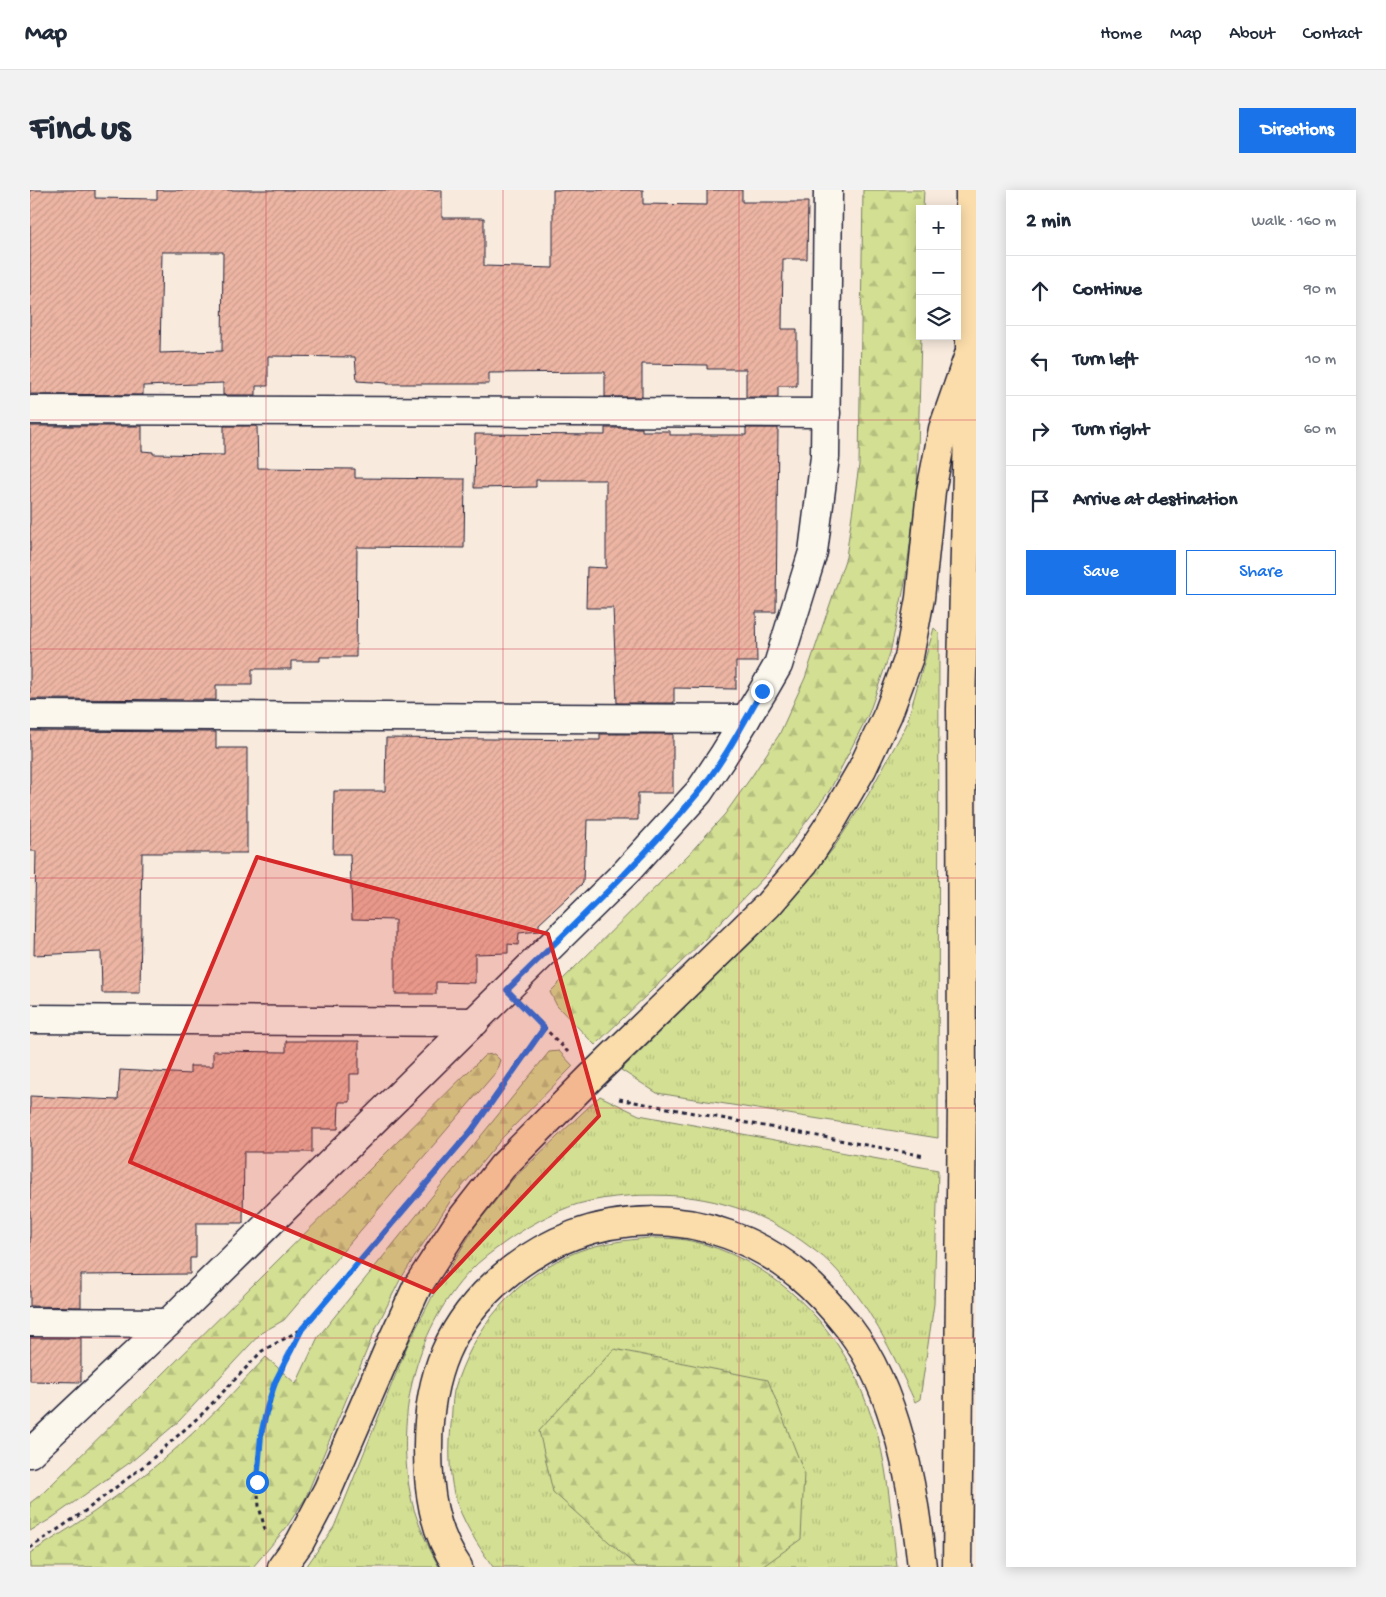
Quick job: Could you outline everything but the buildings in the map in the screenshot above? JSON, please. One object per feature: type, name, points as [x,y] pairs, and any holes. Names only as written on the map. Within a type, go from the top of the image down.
[{"type":"main road","points":[[957,1567],[962,1102],[961,709],[970,352],[970,190]]},
{"type":"main road","points":[[282,1567],[300,1542],[328,1490],[417,1287],[459,1222],[502,1167],[768,905],[804,863],[834,819],[862,769],[888,714],[909,657],[920,598],[931,491],[943,429],[970,352]]},
{"type":"main road","points":[[458,1567],[450,1555],[437,1526],[431,1500],[428,1470],[430,1408],[435,1381],[450,1339],[473,1307],[496,1283],[534,1253],[560,1239],[587,1229],[615,1223],[641,1221],[670,1222],[696,1226],[722,1233],[750,1244],[777,1259],[799,1275],[818,1293],[845,1324],[870,1362],[887,1399],[911,1485],[922,1567]]},
{"type":"street","points":[[30,1453],[168,1323],[627,871],[698,792],[746,719],[778,665],[813,552],[825,457],[828,190]]},
{"type":"street","points":[[30,410],[826,413]]},
{"type":"street","points":[[30,715],[746,719]]},
{"type":"street","points":[[30,1019],[475,1022]]},
{"type":"street","points":[[30,1322],[168,1323]]},
{"type":"path","points":[[507,990],[613,1098],[927,1157]]},
{"type":"path","points":[[266,1534],[259,1506],[257,1482],[258,1460],[265,1417],[275,1382],[302,1329],[472,1130],[544,1028]]},
{"type":"path","points":[[30,1548],[86,1512],[145,1465],[202,1414],[262,1351],[302,1329]]},
{"type":"highlighted area","points":[[257,857],[548,934],[599,1116],[433,1292],[130,1162]]},
{"type":"green space","points":[[863,190],[924,190],[923,205],[916,205],[916,340],[921,340],[917,490],[905,583],[890,653],[869,713],[830,790],[768,873],[704,940],[595,1045],[557,1006],[550,992],[689,854],[725,814],[779,735],[805,678],[846,557],[859,465]]},
{"type":"green space","points":[[934,628],[939,633],[938,1138],[657,1093],[621,1070],[772,921],[833,849],[868,795],[906,726]]},
{"type":"green space","points":[[559,1051],[573,1066],[503,1137],[451,1200],[400,1280],[376,1328],[305,1499],[286,1528],[253,1567],[30,1567],[30,1553],[95,1511],[157,1465],[204,1422],[266,1357],[296,1384],[318,1337],[549,1052]]},
{"type":"green space","points":[[494,1054],[500,1060],[496,1072],[284,1320],[261,1333],[179,1421],[132,1461],[49,1520],[30,1531],[30,1503],[44,1492],[485,1055]]},
{"type":"green space","points":[[600,1096],[639,1115],[938,1170],[934,1304],[920,1399],[915,1402],[879,1328],[844,1278],[824,1257],[774,1224],[759,1216],[728,1205],[679,1196],[628,1196],[578,1204],[559,1211],[530,1226],[478,1263],[450,1295],[434,1322],[422,1350],[413,1379],[407,1410],[405,1441],[407,1472],[417,1519],[439,1567],[306,1567],[334,1527],[408,1344],[433,1295],[476,1225],[513,1179]]},
{"type":"green space","points":[[649,1238],[691,1241],[718,1249],[743,1260],[767,1274],[789,1291],[810,1310],[828,1332],[844,1355],[857,1379],[877,1432],[888,1485],[897,1567],[493,1567],[476,1541],[457,1504],[450,1468],[450,1433],[454,1391],[472,1346],[500,1306],[517,1289],[557,1261],[587,1248],[614,1242]]},
{"type":"green space","points":[[614,1349],[768,1380],[804,1472],[801,1539],[762,1567],[637,1567],[553,1492],[539,1431]]},
{"type":"route","points":[[257,1482],[261,1435],[267,1408],[275,1382],[302,1329],[472,1130],[544,1028],[507,990],[627,871],[698,792],[723,756],[762,691]]}]
